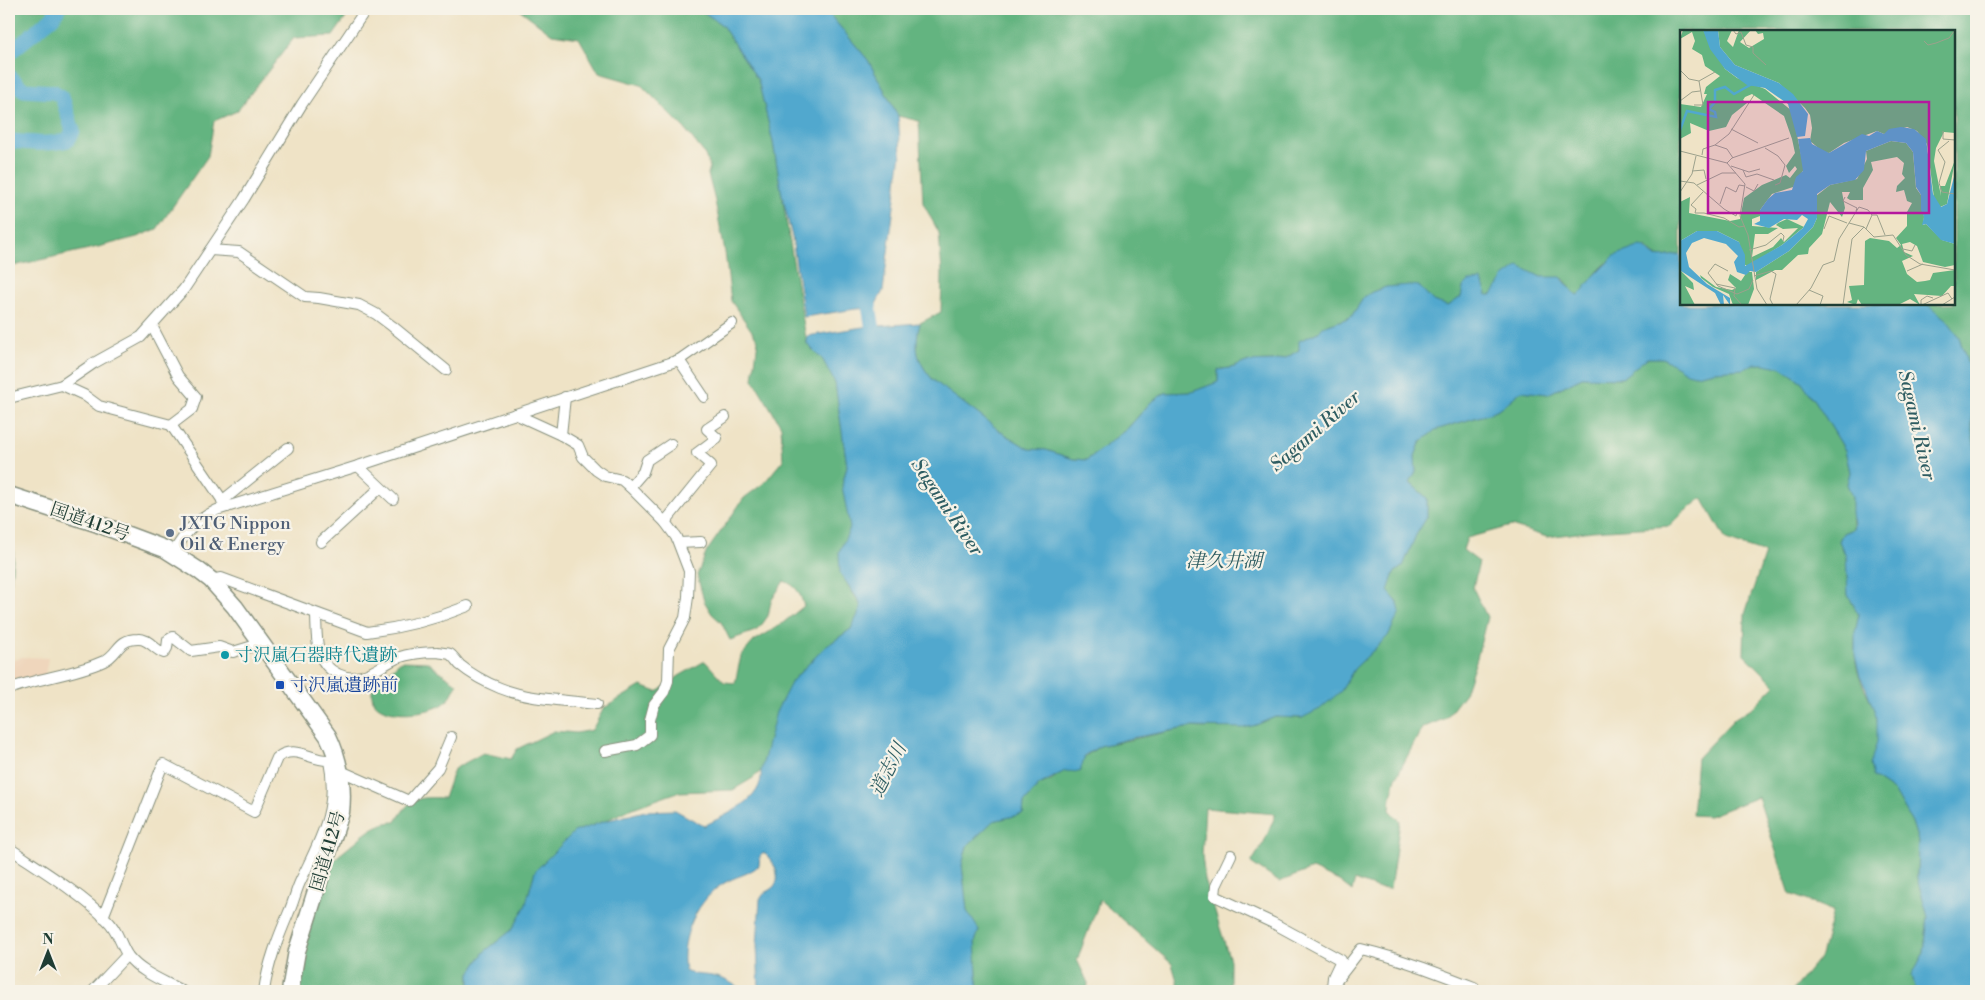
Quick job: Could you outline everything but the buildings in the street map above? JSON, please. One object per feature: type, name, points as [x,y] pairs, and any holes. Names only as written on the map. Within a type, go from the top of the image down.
[{"type":"highway","name":"国道412号","points":[[9,495],[98,524],[173,553],[211,580],[235,607],[321,726],[336,763],[342,796],[341,812],[297,951],[290,991]]},
{"type":"street","points":[[9,398],[62,386],[94,363],[141,337],[152,326],[184,289],[244,199],[302,104],[366,9]]},
{"type":"street","points":[[210,250],[239,252],[304,297],[351,303],[376,314],[446,370]]},
{"type":"street","points":[[225,504],[358,466],[679,360],[732,323]]},
{"type":"street","points":[[152,326],[178,376],[196,397],[192,409],[171,425]]},
{"type":"street","points":[[679,360],[704,397]]},
{"type":"street","points":[[62,386],[84,396],[99,406],[171,425],[225,504]]},
{"type":"street","points":[[561,435],[565,397]]},
{"type":"street","points":[[515,414],[578,445],[583,457],[596,470],[605,476],[622,480],[630,487],[665,522],[678,543],[689,571],[685,618],[669,649],[668,681],[664,692],[654,705],[650,720],[650,735],[637,745],[606,751]]},
{"type":"street","points":[[665,522],[711,465],[697,453],[717,438],[707,429],[725,417]]},
{"type":"street","points":[[630,487],[643,472],[647,460],[671,444]]},
{"type":"street","points":[[173,553],[187,531],[194,524],[225,504],[288,448]]},
{"type":"street","points":[[358,466],[393,499]]},
{"type":"street","points":[[321,542],[380,488]]},
{"type":"street","points":[[678,543],[701,542]]},
{"type":"street","points":[[211,580],[220,578],[316,615],[367,632],[392,629],[468,606]]},
{"type":"street","points":[[316,615],[320,659],[329,670],[339,676],[353,678],[366,676],[397,659],[414,653],[439,652],[449,654],[459,664],[480,679],[501,688],[526,695],[597,704]]},
{"type":"street","points":[[9,689],[30,681],[75,671],[104,661],[111,657],[123,642],[131,639],[147,640],[164,653],[168,640],[173,637],[191,651],[219,647],[233,652],[260,642]]},
{"type":"street","points":[[104,917],[162,764],[254,812],[277,758],[281,754],[299,752],[336,763],[409,801],[438,768],[451,736]]},
{"type":"street","points":[[264,991],[274,947],[298,884],[317,849],[329,814],[336,763]]},
{"type":"street","points":[[9,848],[104,917],[118,934],[127,955],[141,968],[182,991]]},
{"type":"street","points":[[1231,855],[1216,886],[1215,896],[1273,923],[1342,960],[1333,977],[1332,989]]},
{"type":"street","points":[[1332,989],[1361,949],[1389,956],[1409,965],[1438,973],[1474,987],[1475,991]]},
{"type":"street","points":[[92,991],[127,955]]},
{"type":"shaded area","points":[[22,657],[48,658],[45,675],[9,686],[9,662]]},
{"type":"green space","points":[[9,9],[352,9],[333,36],[294,38],[237,111],[214,121],[208,156],[157,229],[137,237],[98,247],[9,266]]},
{"type":"green space","points":[[519,9],[699,9],[722,25],[758,80],[773,142],[807,344],[823,360],[835,382],[847,466],[842,486],[851,528],[839,552],[848,586],[861,608],[851,629],[824,648],[792,681],[761,771],[733,790],[678,792],[627,810],[605,821],[574,832],[535,871],[525,907],[513,929],[484,952],[470,973],[470,991],[295,991],[321,868],[367,832],[380,825],[396,822],[410,803],[415,800],[444,798],[454,769],[483,753],[511,759],[517,749],[554,731],[576,733],[592,730],[604,708],[641,686],[657,692],[679,676],[705,661],[724,682],[735,683],[741,656],[754,641],[779,626],[804,606],[797,590],[784,581],[771,601],[768,616],[758,630],[730,640],[721,622],[712,614],[704,601],[697,575],[707,551],[744,498],[764,483],[783,460],[781,426],[753,379],[758,340],[731,301],[725,252],[708,174],[710,167],[704,153],[685,129],[641,85],[599,73],[579,38],[552,34]]},
{"type":"green space","points":[[825,9],[1976,9],[1976,456],[1972,432],[1972,378],[1959,337],[1928,305],[1955,305],[1955,30],[1680,30],[1680,254],[1658,256],[1646,247],[1631,250],[1605,264],[1579,295],[1574,293],[1564,279],[1541,277],[1534,274],[1504,277],[1495,293],[1489,296],[1463,287],[1461,297],[1448,306],[1386,287],[1364,297],[1351,317],[1323,327],[1318,332],[1300,341],[1299,350],[1286,358],[1274,361],[1246,362],[1235,367],[1218,370],[1218,382],[1192,392],[1165,393],[1150,403],[1128,428],[1087,460],[1073,459],[1046,450],[1029,449],[1004,434],[933,380],[923,366],[917,347],[918,332],[920,323],[941,312],[942,273],[939,233],[923,203],[919,121],[898,116],[868,60]]},
{"type":"green space","points":[[1646,358],[1663,358],[1695,375],[1714,371],[1744,369],[1755,364],[1769,364],[1782,368],[1802,382],[1845,450],[1850,472],[1847,484],[1852,497],[1853,529],[1843,533],[1839,541],[1846,556],[1848,595],[1859,615],[1855,646],[1857,668],[1877,719],[1878,741],[1873,777],[1895,792],[1912,822],[1918,841],[1917,878],[1928,917],[1924,952],[1912,975],[1916,991],[1792,991],[1821,956],[1833,911],[1790,894],[1758,797],[1709,816],[1692,815],[1697,758],[1735,718],[1753,707],[1775,685],[1744,654],[1745,614],[1765,553],[1726,540],[1702,498],[1670,526],[1592,531],[1547,537],[1511,526],[1467,538],[1463,550],[1479,562],[1473,588],[1487,617],[1477,658],[1465,693],[1446,718],[1422,728],[1396,778],[1391,796],[1390,810],[1400,821],[1390,889],[1376,888],[1355,880],[1352,891],[1339,881],[1312,869],[1279,882],[1251,863],[1264,842],[1276,814],[1205,808],[1202,855],[1205,880],[1230,960],[1230,991],[1180,991],[1172,964],[1100,900],[1077,960],[1088,983],[1087,991],[978,991],[975,942],[979,930],[967,912],[962,865],[967,846],[993,821],[1023,814],[1024,803],[1039,785],[1051,780],[1100,746],[1191,727],[1256,725],[1275,717],[1302,718],[1341,691],[1354,669],[1388,636],[1398,602],[1387,591],[1394,573],[1403,566],[1416,535],[1427,517],[1427,498],[1410,483],[1416,472],[1415,456],[1420,443],[1435,430],[1488,414],[1502,407],[1521,391],[1548,394],[1582,377],[1622,378]]},
{"type":"green space","points":[[9,550],[14,550],[9,585]]},
{"type":"green space","points":[[401,661],[427,662],[457,684],[447,701],[429,710],[407,713],[386,710],[378,706],[373,700],[373,688]]},
{"type":"water","points":[[699,9],[825,9],[868,60],[898,116],[901,153],[883,291],[875,306],[804,317],[792,237],[781,190],[773,142],[758,80],[722,25]]},
{"type":"water","name":"津久井湖","points":[[1641,246],[1656,256],[1663,257],[1680,254],[1680,305],[1928,305],[1948,321],[1959,337],[1972,378],[1972,432],[1976,456],[1976,991],[1916,991],[1912,975],[1924,952],[1928,917],[1917,878],[1918,841],[1912,822],[1895,792],[1873,777],[1870,765],[1877,741],[1877,719],[1860,677],[1855,656],[1855,632],[1859,615],[1848,595],[1846,556],[1839,541],[1843,533],[1853,529],[1854,524],[1852,497],[1847,484],[1850,472],[1845,450],[1802,382],[1782,368],[1755,364],[1744,369],[1714,371],[1695,375],[1687,373],[1663,358],[1647,358],[1622,378],[1582,377],[1548,394],[1521,391],[1502,407],[1488,414],[1435,430],[1420,443],[1415,456],[1416,472],[1410,483],[1427,498],[1427,517],[1416,535],[1403,566],[1394,573],[1388,591],[1398,603],[1400,612],[1388,636],[1354,669],[1341,691],[1320,709],[1302,718],[1275,717],[1244,728],[1191,727],[1100,746],[1085,755],[1080,772],[1065,771],[1039,785],[1024,803],[1023,814],[993,821],[967,846],[962,865],[967,911],[979,930],[975,942],[978,991],[759,991],[757,945],[760,899],[777,880],[774,865],[764,853],[760,856],[759,865],[756,868],[728,881],[708,897],[693,919],[685,945],[685,971],[720,978],[745,991],[470,991],[470,973],[484,952],[513,929],[525,907],[535,871],[574,832],[605,821],[645,811],[675,810],[704,826],[742,805],[750,798],[756,791],[760,781],[776,712],[792,681],[824,648],[851,629],[861,608],[859,601],[840,573],[839,552],[850,528],[842,486],[847,466],[835,383],[823,360],[807,344],[807,336],[863,327],[920,323],[917,340],[918,353],[923,366],[933,380],[1004,434],[1029,449],[1046,450],[1073,459],[1087,460],[1128,428],[1150,403],[1165,393],[1192,392],[1218,382],[1218,370],[1235,367],[1246,362],[1274,361],[1286,358],[1299,350],[1299,341],[1318,332],[1323,327],[1351,317],[1364,297],[1372,292],[1386,287],[1419,286],[1433,301],[1448,306],[1461,297],[1463,287],[1469,281],[1482,280],[1487,295],[1492,295],[1504,277],[1519,266],[1541,277],[1561,277],[1574,293],[1579,295],[1594,276],[1614,256]]},
{"type":"waterway","points":[[9,53],[52,18],[58,9]]},
{"type":"waterway","points":[[9,76],[24,90],[54,92],[62,97],[73,131],[68,140],[61,142],[9,141]]},
{"type":"waterway","name":"Sagami River","points":[[866,288],[876,347]]},
{"type":"place","name":"JXTG Nippon Oil & Energy","points":[[170,533]]},
{"type":"place","name":"寸沢嵐石器時代遺跡","points":[[225,655]]},
{"type":"place","name":"寸沢嵐遺跡前","points":[[280,685]]},
{"type":"water label","name":"道志川","points":[[888,770]]}]
